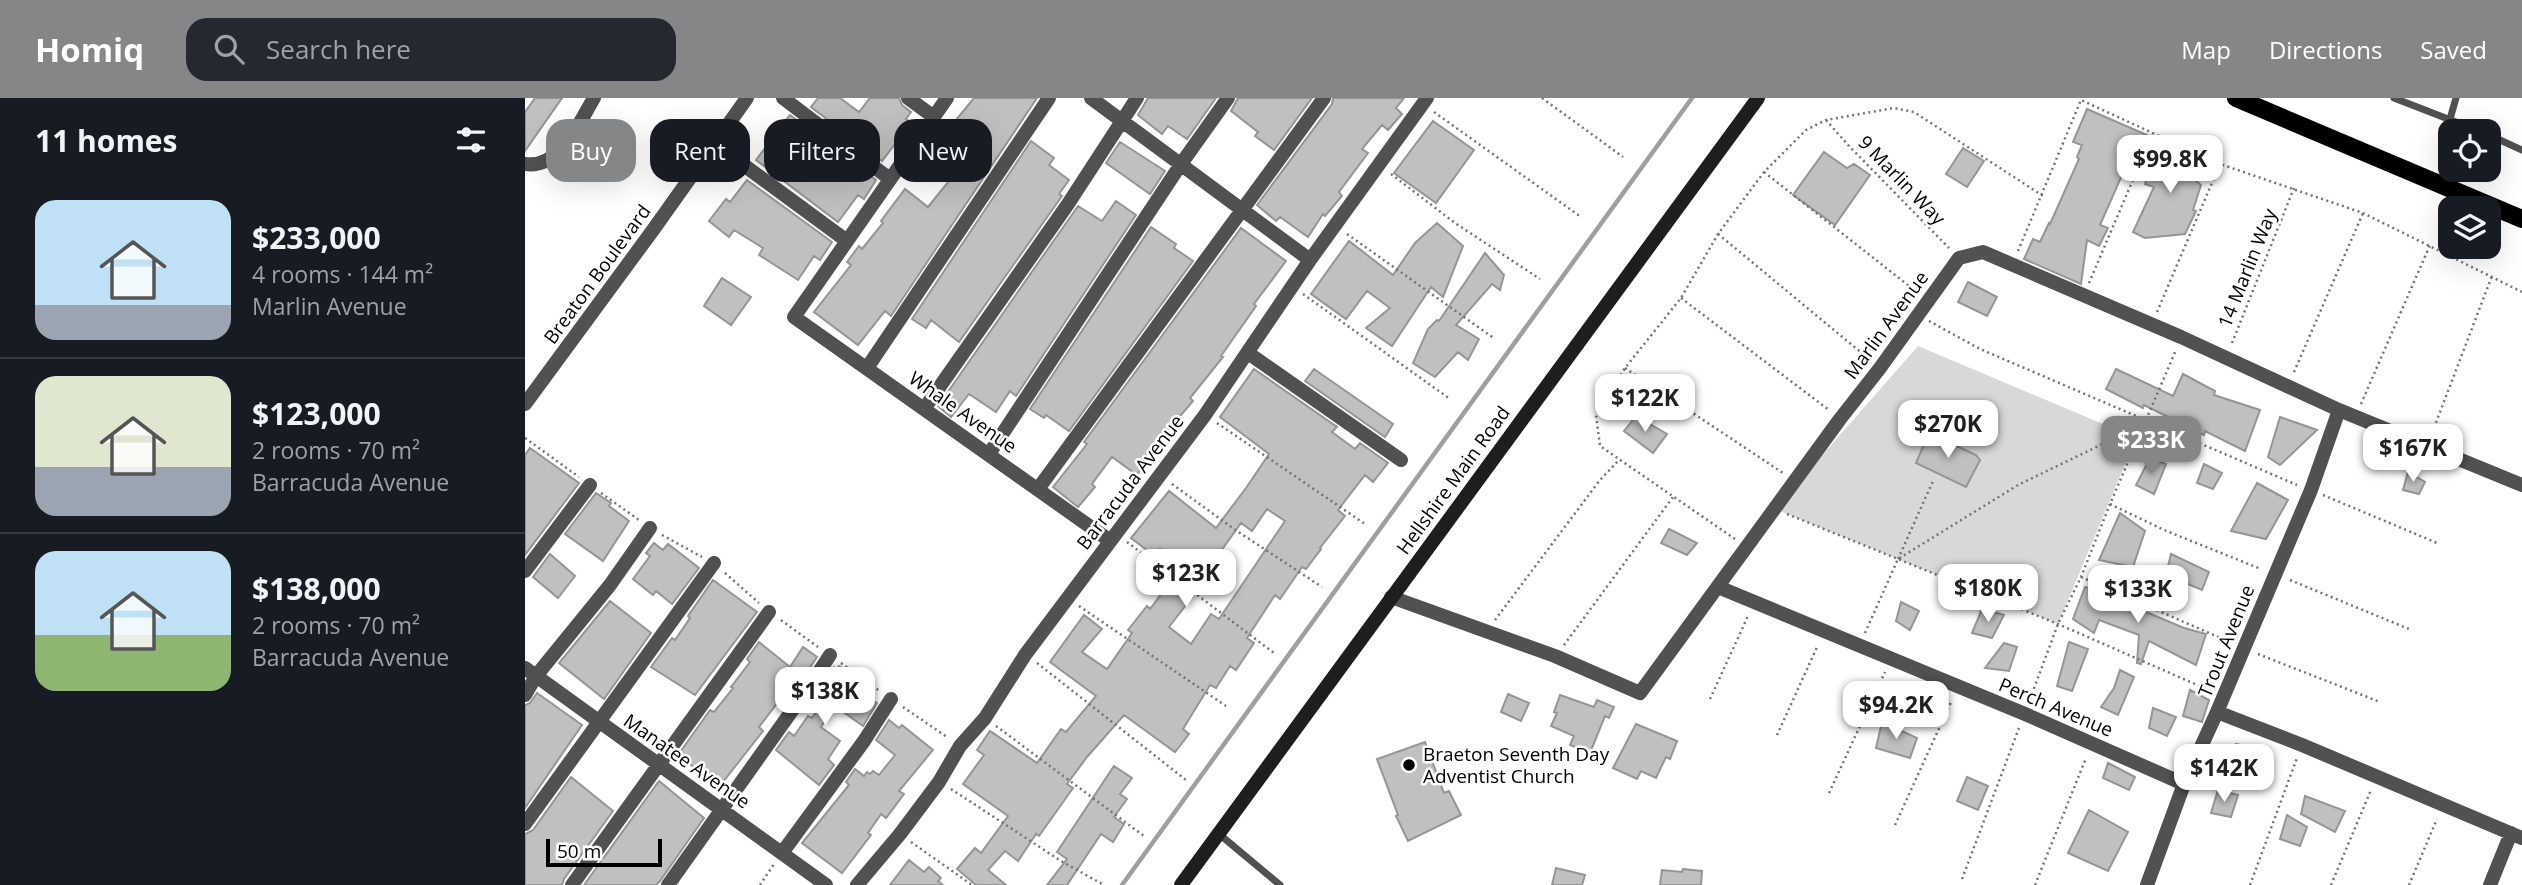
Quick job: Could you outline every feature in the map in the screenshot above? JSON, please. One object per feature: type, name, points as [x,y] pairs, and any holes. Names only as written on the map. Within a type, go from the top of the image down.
[{"type":"main road","name":"Hellshire Main Road","points":[[1181,885],[1758,98]]},
{"type":"main road","points":[[2236,98],[2522,219]]},
{"type":"street","points":[[525,164],[552,159],[565,145],[594,98]]},
{"type":"street","name":"Breaton Boulevard","points":[[732,119],[747,98]]},
{"type":"street","points":[[783,98],[890,179]]},
{"type":"street","points":[[908,98],[934,117]]},
{"type":"street","points":[[750,170],[847,241],[947,98]]},
{"type":"street","points":[[867,368],[1049,98]]},
{"type":"street","points":[[1091,98],[1310,260]]},
{"type":"street","points":[[924,410],[1068,204],[1137,98]]},
{"type":"street","points":[[989,454],[1181,164],[1228,98]]},
{"type":"street","points":[[1038,489],[1324,98]]},
{"type":"street","name":"Barracuda Avenue","points":[[857,885],[939,782],[960,746],[985,718],[1025,655],[1161,476],[1310,260],[1425,101]]},
{"type":"street","name":"Breaton Boulevard","points":[[525,404],[687,182]]},
{"type":"street","name":"Whale Avenue","points":[[847,241],[794,317],[1038,489],[1113,537]]},
{"type":"street","points":[[1959,258],[1983,252],[2181,337],[2355,417],[2522,485]]},
{"type":"street","name":"Marlin Avenue","points":[[1391,597],[1555,656],[1640,693],[1959,258]]},
{"type":"street","points":[[1248,353],[1401,460]]},
{"type":"street","name":"Trout Avenue","points":[[2147,885],[2184,784],[2311,490],[2339,410]]},
{"type":"street","points":[[525,571],[590,485]]},
{"type":"street","points":[[525,695],[531,672],[610,585],[649,528]]},
{"type":"street","points":[[525,824],[714,563]]},
{"type":"street","name":"Perch Avenue","points":[[1718,587],[1823,632],[1860,644],[2184,784]]},
{"type":"street","points":[[572,885],[769,612]]},
{"type":"street","points":[[669,885],[829,655]]},
{"type":"street","name":"Manatee Avenue","points":[[531,672],[599,724],[660,764],[826,885]]},
{"type":"street","points":[[782,853],[864,741],[891,699]]},
{"type":"street","points":[[2217,712],[2517,835],[2490,885]]},
{"type":"lane","points":[[2394,98],[2450,119],[2456,98]]},
{"type":"lane","points":[[2501,140],[2522,149]]},
{"type":"lane","points":[[1219,834],[1280,885]]},
{"type":"path","points":[[1542,98],[1623,158]]},
{"type":"path","points":[[2012,264],[2081,100],[2220,164],[2364,213],[2522,292]]},
{"type":"path","points":[[1425,101],[1581,217]]},
{"type":"path","points":[[1747,546],[1600,446],[1596,415],[1625,368],[1681,298],[1718,234],[1764,172],[1806,130],[1826,120],[1894,108],[1914,111],[2043,195]]},
{"type":"path","name":"9 Marlin Way","points":[[1826,120],[1959,258]]},
{"type":"path","points":[[2084,296],[2152,134]]},
{"type":"path","points":[[2152,325],[2220,164]]},
{"type":"path","points":[[1379,165],[1455,223],[1539,279]]},
{"type":"path","points":[[1764,172],[1927,301]]},
{"type":"path","name":"14 Marlin Way","points":[[2226,359],[2294,188]]},
{"type":"path","points":[[2289,385],[2364,213]]},
{"type":"path","points":[[1336,226],[1495,339]]},
{"type":"path","points":[[1718,234],[1880,369]]},
{"type":"path","points":[[2355,417],[2430,245]]},
{"type":"path","points":[[2427,446],[2492,276]]},
{"type":"path","points":[[1292,286],[1450,400]]},
{"type":"path","points":[[1681,298],[1840,419]]},
{"type":"path","points":[[1917,315],[1980,349],[2144,421],[2437,543]]},
{"type":"path","points":[[1962,879],[2058,624],[2081,577],[2181,337]]},
{"type":"path","points":[[1625,368],[1796,481]]},
{"type":"path","points":[[1205,415],[1365,524]]},
{"type":"path","points":[[1898,559],[2018,485],[2117,438],[2144,421]]},
{"type":"path","points":[[525,438],[649,528],[714,563],[769,612],[960,746]]},
{"type":"path","points":[[1487,631],[1600,480],[1619,460]]},
{"type":"path","points":[[1161,476],[1234,529],[1322,587]]},
{"type":"path","points":[[1860,644],[1933,481]]},
{"type":"path","points":[[1555,656],[1673,497]]},
{"type":"path","points":[[2110,504],[2164,530],[2409,629]]},
{"type":"path","points":[[1775,509],[2058,624],[2223,696]]},
{"type":"path","points":[[1113,537],[1274,653]]},
{"type":"path","points":[[1068,598],[1226,706]]},
{"type":"path","points":[[1710,699],[1754,602]]},
{"type":"path","points":[[1777,735],[1823,632]]},
{"type":"path","points":[[1025,655],[1186,780]]},
{"type":"path","points":[[1829,793],[1891,658]]},
{"type":"path","points":[[1895,825],[1959,687]]},
{"type":"path","points":[[985,718],[1144,836]]},
{"type":"path","points":[[2035,885],[2092,743]]},
{"type":"path","points":[[2249,885],[2302,745]]},
{"type":"path","points":[[2331,885],[2376,777]]},
{"type":"path","points":[[939,782],[1061,861],[1104,885]]},
{"type":"path","points":[[2409,885],[2442,806]]},
{"type":"path","points":[[900,834],[972,885]]},
{"type":"path","points":[[760,885],[782,853]]},
{"type":"shaded area","points":[[1918,346],[2136,438],[2058,624],[1775,509]]},
{"type":"building","points":[[535,98],[562,98],[525,151],[525,112]]},
{"type":"building","points":[[818,98],[840,98],[859,112],[870,98],[899,98],[902,105],[911,112],[906,119],[894,119],[894,145],[882,161],[880,119],[827,119],[811,107]]},
{"type":"building","points":[[974,98],[1037,98],[992,165],[992,119],[957,119]]},
{"type":"building","points":[[1148,98],[1216,98],[1187,139],[1168,126],[1162,134],[1138,115]]},
{"type":"building","points":[[1238,98],[1312,98],[1274,150],[1255,136],[1258,132],[1231,111]]},
{"type":"building","points":[[1333,98],[1404,98],[1396,108],[1402,114],[1388,130],[1382,125],[1362,149],[1368,153],[1339,192],[1342,196],[1325,216],[1323,214],[1308,237],[1280,217],[1276,221],[1257,205],[1332,104]]},
{"type":"building","points":[[2087,109],[2147,135],[2136,159],[2126,166],[2100,225],[2108,228],[2099,246],[2087,240],[2081,284],[2024,259],[2033,239],[2040,242],[2050,224],[2079,159],[2077,157],[2082,145],[2073,142]]},
{"type":"building","points":[[1433,121],[1474,150],[1436,203],[1394,173]]},
{"type":"building","points":[[2155,138],[2195,154],[2187,173],[2201,185],[2193,210],[2196,211],[2185,234],[2145,238],[2133,232],[2154,187],[2145,184],[2149,171],[2165,164]]},
{"type":"building","points":[[1031,141],[1054,158],[1049,165],[1069,180],[1059,194],[1062,196],[959,342],[931,320],[926,328],[912,319]]},
{"type":"building","points":[[1120,142],[1165,171],[1150,194],[1106,163]]},
{"type":"building","points":[[1963,148],[1984,161],[1967,187],[1946,174]]},
{"type":"building","points":[[764,149],[764,166],[756,160]]},
{"type":"building","points":[[1824,152],[1847,168],[1854,164],[1870,175],[1835,225],[1793,195]]},
{"type":"building","points":[[745,182],[750,182],[832,242],[820,260],[814,256],[798,280],[759,255],[763,248],[734,230],[729,237],[709,221],[726,199],[730,202]]},
{"type":"building","points":[[785,182],[875,182],[864,199],[858,195],[838,222]]},
{"type":"building","points":[[948,182],[981,182],[891,316],[885,311],[858,345],[814,312],[851,265],[847,262],[859,246],[862,249],[883,223],[881,221],[905,189],[928,207]]},
{"type":"building","points":[[1116,201],[1136,215],[1016,396],[1010,391],[996,412],[969,394],[951,417],[938,406],[1078,206],[1102,221]]},
{"type":"building","points":[[1437,223],[1463,246],[1443,297],[1431,287],[1392,346],[1366,328],[1390,308],[1367,291],[1346,319],[1311,294],[1349,241],[1393,275],[1415,243]]},
{"type":"building","points":[[1151,227],[1176,244],[1174,248],[1193,261],[1069,431],[1046,415],[1044,418],[1030,409]]},
{"type":"building","points":[[1241,228],[1286,261],[1254,304],[1256,306],[1221,356],[1223,357],[1190,398],[1193,401],[1163,436],[1137,475],[1112,457],[1092,484],[1095,487],[1078,507],[1053,487],[1087,444],[1084,442]]},
{"type":"building","points":[[1485,253],[1504,275],[1500,290],[1492,284],[1456,325],[1479,339],[1468,360],[1458,352],[1435,377],[1413,363],[1428,329],[1439,321]]},
{"type":"building","points":[[722,278],[751,297],[731,325],[704,306]]},
{"type":"building","points":[[1968,282],[1997,297],[1987,316],[1958,302]]},
{"type":"building","points":[[1254,369],[1337,427],[1332,432],[1355,449],[1360,443],[1388,463],[1373,482],[1365,475],[1338,510],[1345,516],[1306,569],[1302,567],[1280,599],[1275,595],[1247,638],[1254,643],[1236,670],[1230,666],[1216,688],[1210,685],[1183,729],[1189,734],[1175,752],[1124,715],[1067,784],[1073,788],[1018,861],[1005,851],[988,870],[1006,885],[976,885],[957,869],[975,848],[981,853],[1008,816],[963,784],[984,755],[977,750],[990,731],[1037,763],[1061,729],[1066,732],[1096,696],[1050,662],[1084,615],[1102,629],[1082,652],[1107,669],[1132,633],[1128,630],[1147,606],[1150,609],[1182,566],[1160,549],[1155,556],[1131,538],[1169,491],[1216,528],[1269,454],[1220,417]],"holes":[[[1267,509],[1285,521],[1219,619],[1211,614],[1191,644],[1169,627],[1200,587],[1208,592],[1220,576],[1209,568],[1241,523],[1252,531]]]},
{"type":"building","points":[[1314,369],[1393,424],[1385,437],[1305,381]]},
{"type":"building","points":[[2116,369],[2173,396],[2183,374],[2215,391],[2214,395],[2260,410],[2245,451],[2205,431],[2204,435],[2144,405],[2143,408],[2106,389]]},
{"type":"building","points":[[1636,416],[1667,434],[1653,453],[1624,431]]},
{"type":"building","points":[[2280,417],[2317,430],[2280,465],[2268,457]]},
{"type":"building","points":[[1928,435],[1976,455],[1980,460],[1966,487],[1916,463]]},
{"type":"building","points":[[530,448],[579,483],[525,555],[525,455]]},
{"type":"building","points":[[2150,458],[2166,464],[2154,494],[2136,485]]},
{"type":"building","points":[[2204,464],[2222,473],[2213,489],[2197,483]]},
{"type":"building","points":[[2408,472],[2425,482],[2419,494],[2403,490]]},
{"type":"building","points":[[2257,483],[2288,500],[2266,539],[2231,531]]},
{"type":"building","points":[[596,493],[629,521],[603,561],[565,534]]},
{"type":"building","points":[[2120,513],[2145,531],[2133,567],[2099,560]]},
{"type":"building","points":[[1669,529],[1697,543],[1687,555],[1661,543]]},
{"type":"building","points":[[654,543],[663,550],[668,544],[699,568],[672,604],[656,591],[653,595],[633,579],[650,556],[646,553]]},
{"type":"building","points":[[550,554],[575,576],[558,598],[533,577]]},
{"type":"building","points":[[2171,554],[2209,572],[2202,590],[2166,575]]},
{"type":"building","points":[[713,580],[757,612],[695,695],[651,667],[672,638],[675,640]]},
{"type":"building","points":[[2085,587],[2109,594],[2108,596],[2184,628],[2206,634],[2196,665],[2149,641],[2141,664],[2137,663],[2139,635],[2099,620],[2094,633],[2073,619]]},
{"type":"building","points":[[610,601],[651,633],[604,699],[559,663]]},
{"type":"building","points":[[1901,602],[1919,611],[1910,630],[1896,621]]},
{"type":"building","points":[[1982,609],[2004,615],[1992,638],[1972,633]]},
{"type":"building","points":[[759,642],[790,667],[803,647],[817,657],[790,697],[785,693],[759,727],[763,731],[719,787],[678,755],[710,710],[714,712],[733,688],[731,687],[750,662],[747,659]]},
{"type":"building","points":[[2069,642],[2088,649],[2072,691],[2057,686]]},
{"type":"building","points":[[2004,643],[2017,647],[2009,671],[1985,668]]},
{"type":"building","points":[[839,666],[850,674],[846,681],[877,703],[863,726],[835,706],[821,727],[840,741],[828,759],[834,765],[819,785],[776,750],[789,732],[794,736],[808,716],[812,718],[831,690],[822,684],[834,667],[837,669]]},
{"type":"building","points":[[2120,670],[2134,677],[2118,715],[2101,707],[2114,688]]},
{"type":"building","points":[[2190,690],[2209,700],[2202,722],[2183,716]]},
{"type":"building","points":[[537,693],[582,725],[525,808],[525,705],[530,703]]},
{"type":"building","points":[[1508,694],[1529,703],[1521,721],[1501,712]]},
{"type":"building","points":[[1560,695],[1594,707],[1597,700],[1614,707],[1609,718],[1605,716],[1590,753],[1570,745],[1574,736],[1551,726],[1557,713],[1554,712]]},
{"type":"building","points":[[2153,708],[2176,717],[2167,736],[2149,728]]},
{"type":"building","points":[[889,720],[899,728],[902,725],[933,750],[899,791],[904,794],[886,818],[881,814],[868,833],[871,835],[842,873],[802,843],[849,785],[846,782],[855,769],[864,776],[873,771],[879,775],[895,755],[876,740]]},
{"type":"building","points":[[1882,722],[1917,738],[1910,758],[1876,748]]},
{"type":"building","points":[[1636,724],[1677,741],[1670,759],[1666,757],[1656,778],[1641,771],[1637,779],[1613,768]]},
{"type":"building","points":[[1425,742],[1444,793],[1449,791],[1461,815],[1408,841],[1396,816],[1398,815],[1377,759]]},
{"type":"building","points":[[2236,744],[2259,749],[2251,770],[2232,762]]},
{"type":"building","points":[[2108,763],[2135,777],[2129,790],[2103,778]]},
{"type":"building","points":[[1114,766],[1132,778],[1120,794],[1127,799],[1114,817],[1124,824],[1113,842],[1101,834],[1067,885],[1047,885],[1067,859],[1057,852]]},
{"type":"building","points":[[571,777],[613,811],[562,885],[525,885],[525,834],[533,830]]},
{"type":"building","points":[[1967,777],[1988,786],[1978,810],[1957,801]]},
{"type":"building","points":[[659,781],[704,818],[660,881],[656,885],[584,885]]},
{"type":"building","points":[[2218,790],[2238,795],[2231,817],[2211,813]]},
{"type":"building","points":[[2305,796],[2345,811],[2335,832],[2301,814]]},
{"type":"building","points":[[2089,810],[2128,832],[2108,871],[2068,853]]},
{"type":"building","points":[[2287,815],[2307,827],[2300,846],[2280,839]]},
{"type":"building","points":[[909,860],[924,872],[929,867],[941,878],[938,881],[943,885],[890,885]]},
{"type":"building","points":[[1556,868],[1585,875],[1582,885],[1552,885]]},
{"type":"building","points":[[1683,869],[1702,871],[1701,885],[1660,885],[1662,870],[1682,872]]},
{"type":"waterway","points":[[1122,885],[1692,98]]},
{"type":"place","name":"Braeton Seventh Day Adventist Church","points":[[1409,765]]}]
